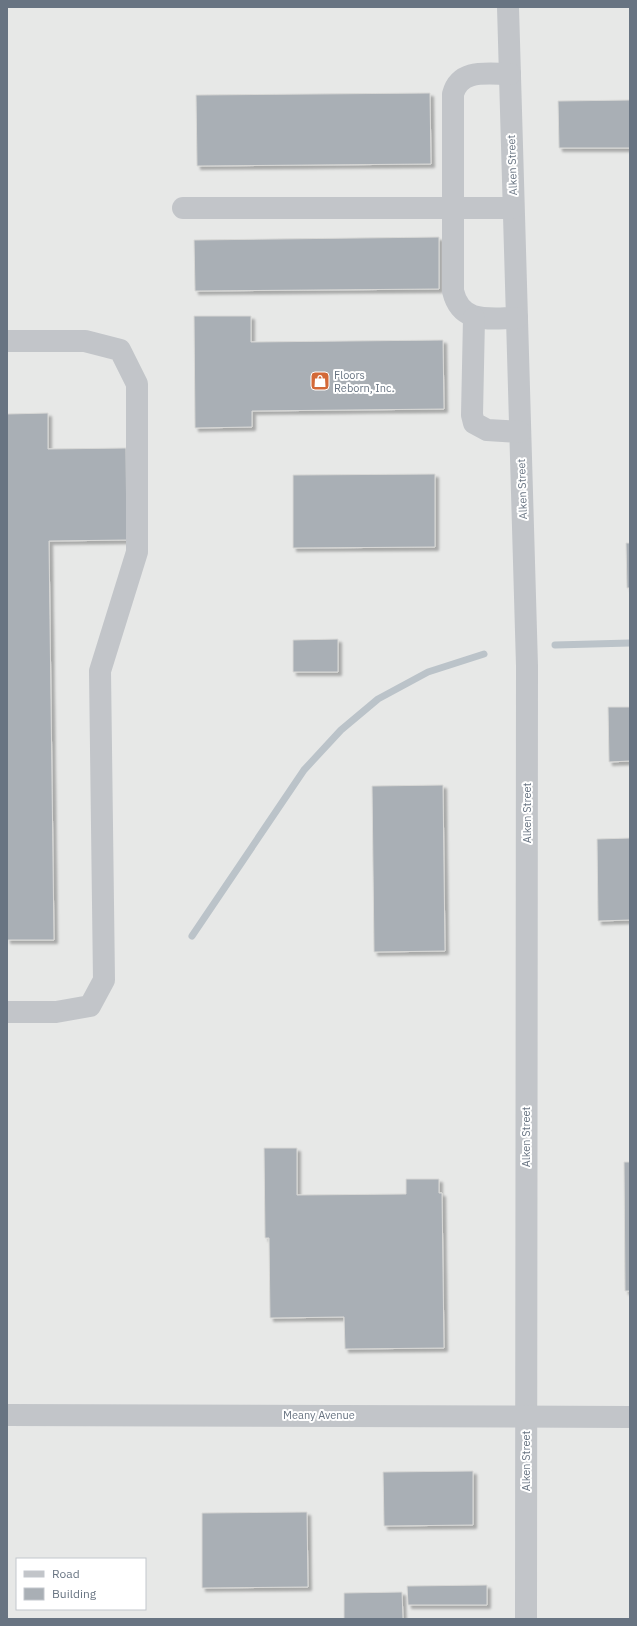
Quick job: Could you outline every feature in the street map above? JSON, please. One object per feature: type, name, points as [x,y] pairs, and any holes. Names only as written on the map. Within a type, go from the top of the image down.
[{"type":"street","name":"Alken Street","points":[[508,7],[527,666],[526,1619]]},
{"type":"street","points":[[510,74],[475,74],[460,80],[455,86],[453,94],[453,291],[456,301],[462,310],[474,318],[517,318]]},
{"type":"street","points":[[183,208],[513,208]]},
{"type":"street","points":[[474,318],[472,415],[474,423],[487,430],[520,432]]},
{"type":"street","points":[[7,341],[85,340],[120,350],[137,384],[137,552],[100,672],[104,980],[90,1006],[56,1012],[7,1012]]},
{"type":"street","name":"Meany Avenue","points":[[7,1415],[630,1417]]},
{"type":"shaded area","points":[[7,7],[630,7],[630,1619],[7,1619]]},
{"type":"building","points":[[430,93],[431,164],[197,166],[196,95]]},
{"type":"building","points":[[630,100],[630,148],[559,148],[558,101]]},
{"type":"building","points":[[439,237],[439,289],[195,291],[194,240]]},
{"type":"building","points":[[194,316],[251,316],[251,342],[443,340],[444,409],[252,411],[252,427],[195,428]]},
{"type":"building","points":[[48,413],[48,449],[126,448],[127,540],[49,541],[54,940],[7,940],[7,414]]},
{"type":"building","points":[[435,474],[435,547],[293,548],[293,475]]},
{"type":"building","points":[[626,543],[630,543],[630,588],[627,588]]},
{"type":"building","points":[[338,639],[338,672],[293,672],[293,640]]},
{"type":"building","points":[[608,707],[630,707],[630,761],[609,762]]},
{"type":"building","points":[[443,785],[445,951],[374,952],[372,786]]},
{"type":"building","points":[[630,838],[630,920],[598,921],[597,839]]},
{"type":"building","points":[[264,1148],[297,1148],[297,1195],[406,1194],[406,1179],[439,1179],[439,1193],[442,1193],[444,1348],[345,1349],[344,1317],[270,1318],[269,1238],[265,1238]]},
{"type":"building","points":[[624,1162],[630,1162],[630,1291],[625,1291]]},
{"type":"building","points":[[473,1471],[473,1525],[384,1526],[383,1472]]},
{"type":"building","points":[[307,1512],[308,1587],[202,1588],[202,1513]]},
{"type":"building","points":[[487,1585],[487,1605],[408,1605],[407,1586]]},
{"type":"building","points":[[402,1592],[403,1619],[344,1619],[344,1593]]},
{"type":"waterway","points":[[555,645],[630,643]]},
{"type":"waterway","points":[[192,936],[304,770],[341,730],[378,699],[428,672],[484,654]]},
{"type":"place","name":"Floors Reborn, Inc.","points":[[320,381]]}]
